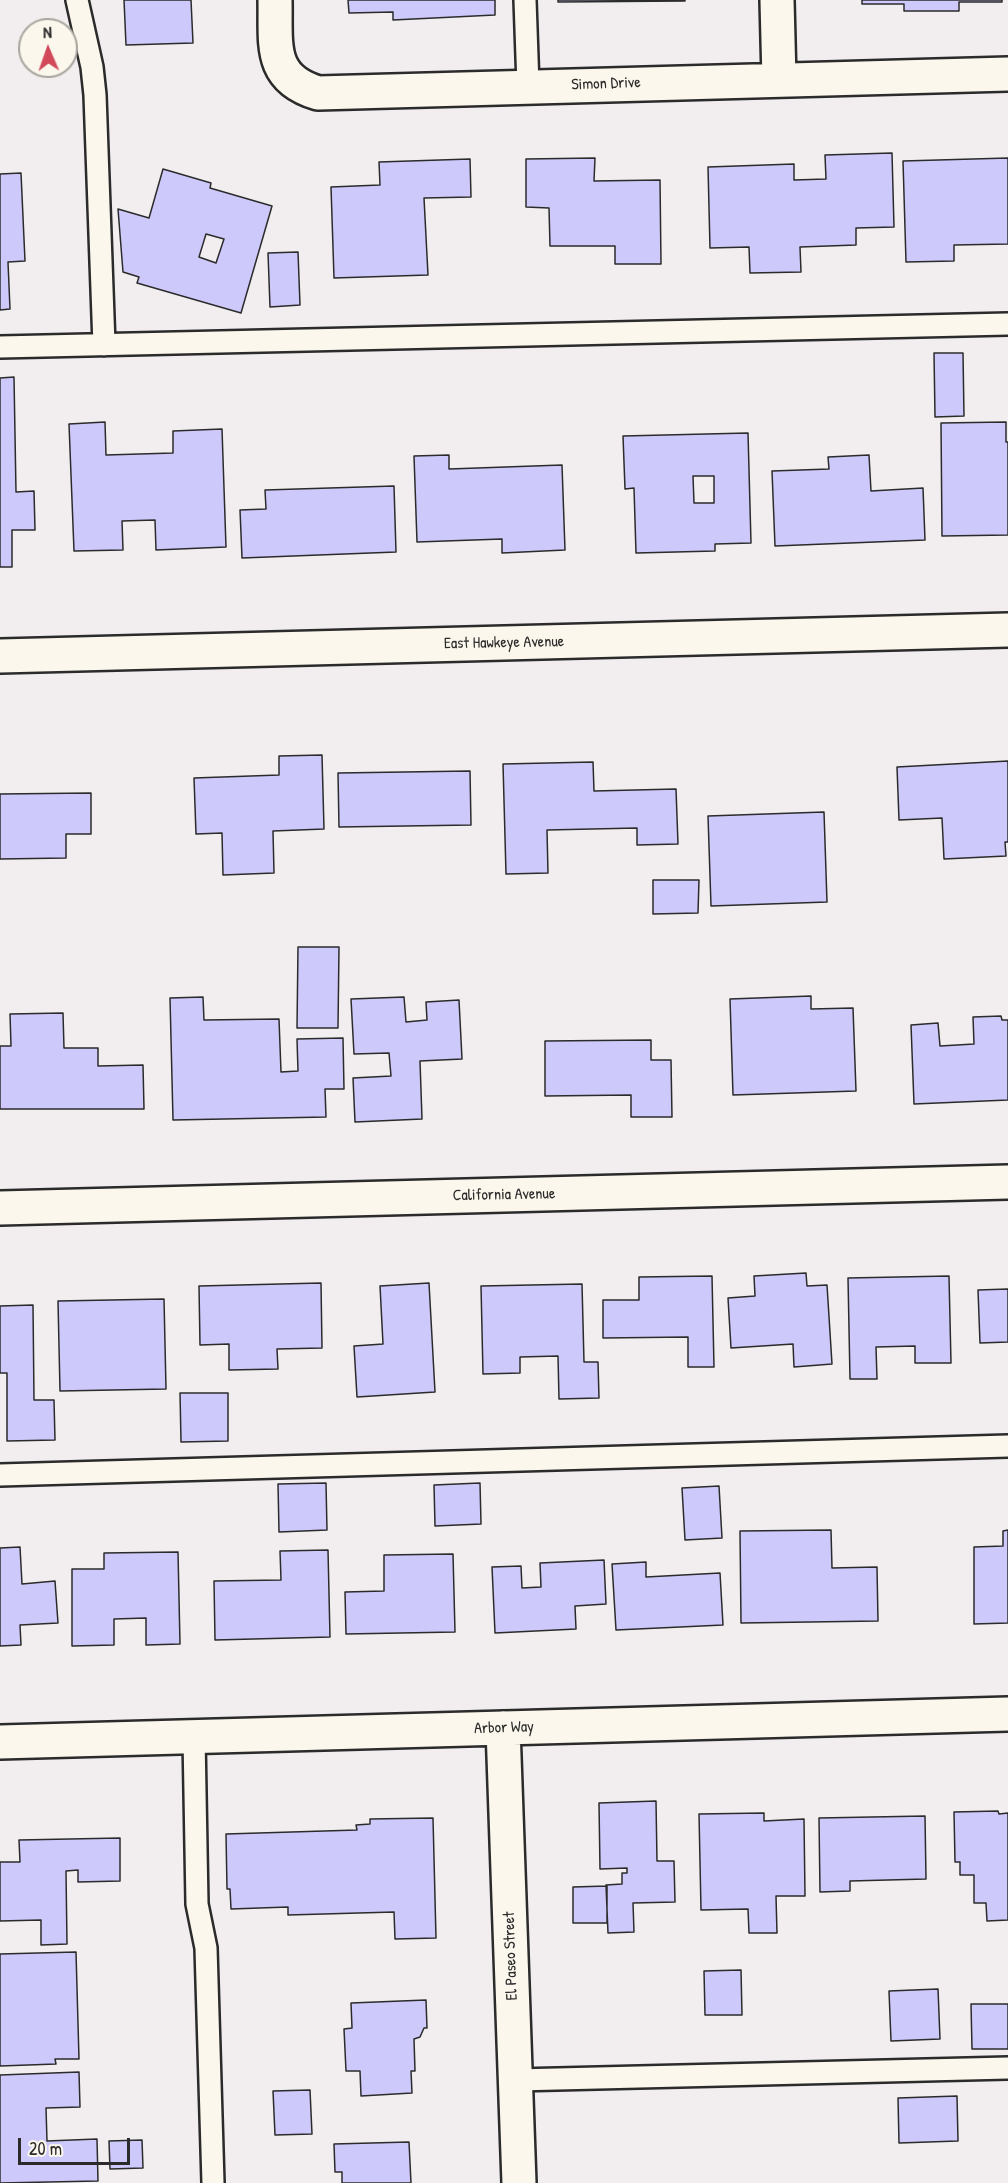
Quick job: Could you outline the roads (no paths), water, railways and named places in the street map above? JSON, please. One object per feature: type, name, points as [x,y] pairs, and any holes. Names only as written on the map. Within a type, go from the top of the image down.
[{"type":"street","name":"Simon Drive","points":[[275,0],[277,51],[281,67],[303,88],[318,93],[1008,74]]},
{"type":"street","points":[[777,0],[779,80]]},
{"type":"street","name":"East Hawkeye Avenue","points":[[0,656],[1008,630]]},
{"type":"street","name":"California Avenue","points":[[0,1208],[1008,1182]]},
{"type":"street","name":"Arbor Way","points":[[0,1742],[1008,1714]]},
{"type":"street","name":"El Paseo Street","points":[[503,1728],[519,2183]]},
{"type":"lane","points":[[76,0],[92,67],[95,95],[104,345]]},
{"type":"lane","points":[[525,0],[528,87]]},
{"type":"lane","points":[[0,347],[1008,324]]},
{"type":"lane","points":[[0,1474],[1008,1446]]},
{"type":"lane","points":[[194,1737],[197,1904],[206,1948],[213,2183]]},
{"type":"lane","points":[[516,2080],[1008,2068]]}]
